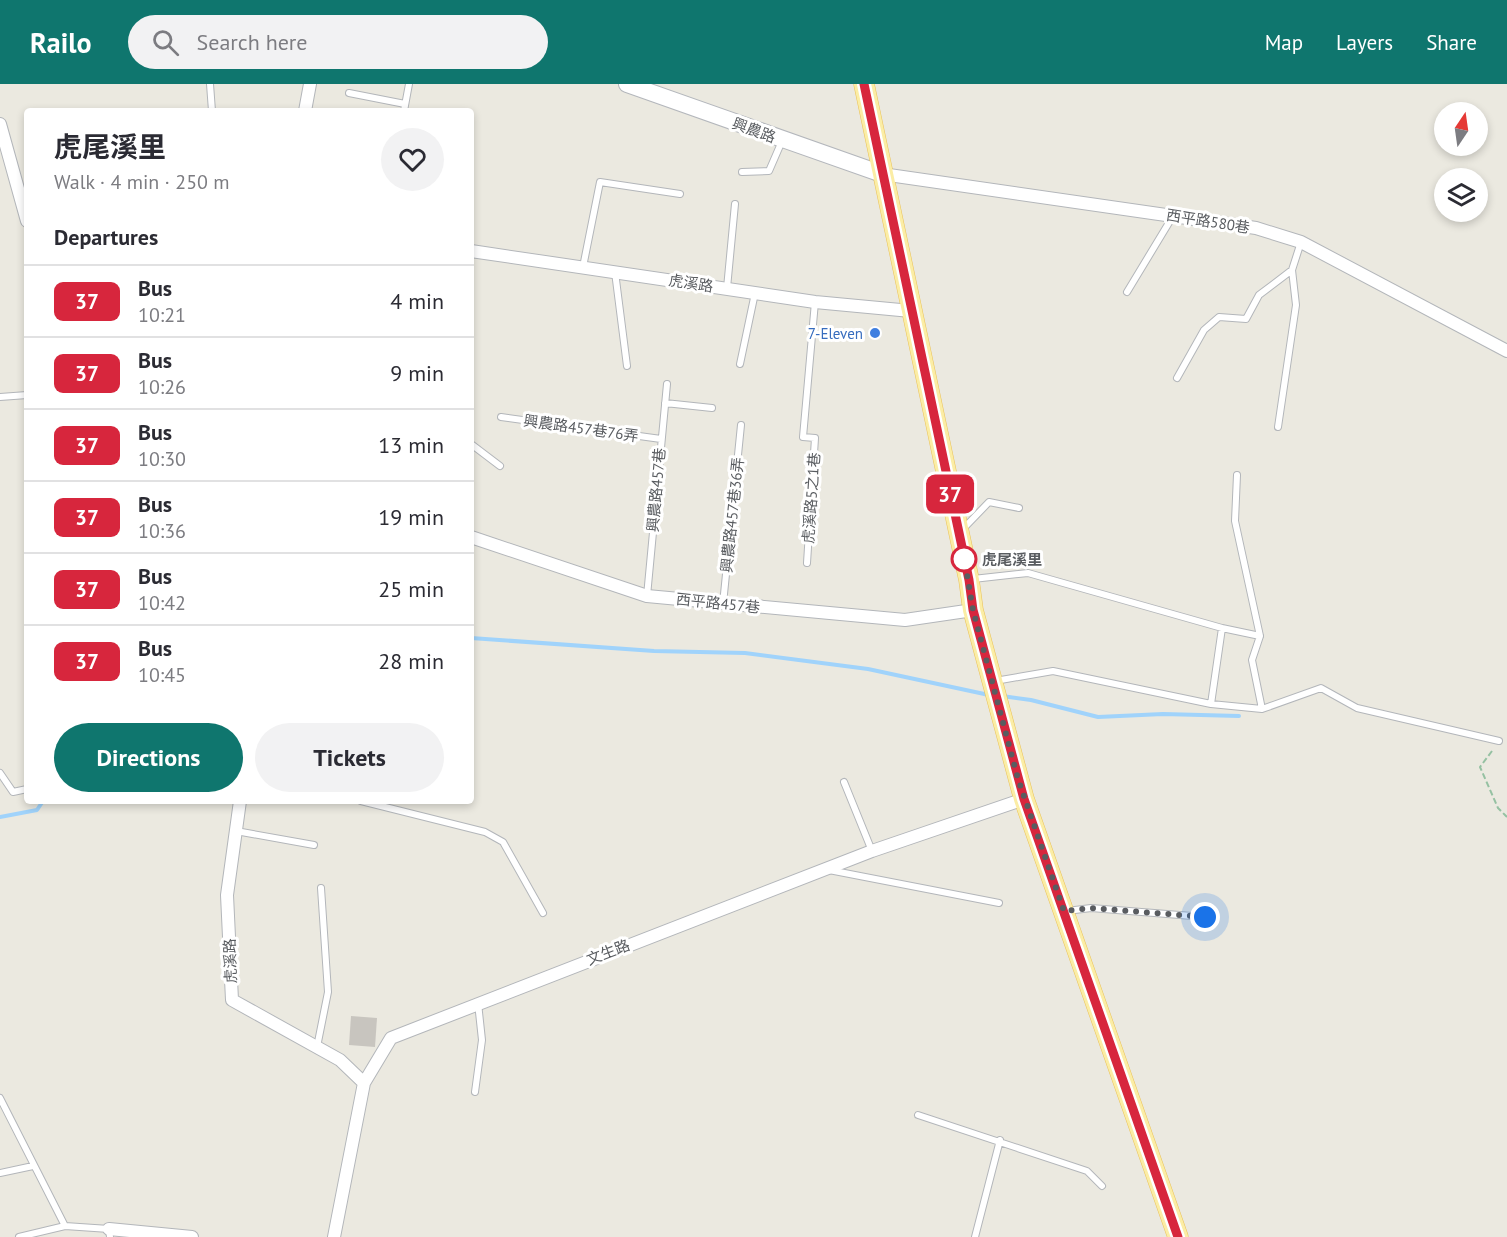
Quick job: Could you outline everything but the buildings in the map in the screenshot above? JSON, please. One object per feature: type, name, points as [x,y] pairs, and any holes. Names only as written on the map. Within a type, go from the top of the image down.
[{"type":"main road","points":[[864,84],[969,580],[973,610],[991,681],[1024,799],[1178,1237]]},
{"type":"street","points":[[306,108],[310,84]]},
{"type":"street","name":"興農路","points":[[627,84],[882,174]]},
{"type":"street","points":[[0,124],[24,210]]},
{"type":"street","name":"西平路580巷","points":[[882,174],[1256,228],[1301,242],[1507,351]]},
{"type":"street","name":"虎溪路","points":[[474,251],[815,302],[911,311]]},
{"type":"street","name":"西平路457巷","points":[[474,538],[647,596],[906,620],[973,610]]},
{"type":"street","name":"文生路","points":[[333,1237],[364,1083],[391,1038],[478,1002],[872,851],[1024,799]]},
{"type":"street","name":"虎溪路","points":[[240,804],[227,895],[232,1000],[340,1060],[364,1083]]},
{"type":"street","points":[[109,1233],[192,1237]]},
{"type":"lane","points":[[210,84],[212,108]]},
{"type":"lane","points":[[349,93],[405,108],[409,84]]},
{"type":"lane","points":[[742,172],[770,171],[782,140]]},
{"type":"lane","points":[[583,267],[600,183],[680,194]]},
{"type":"lane","points":[[727,288],[735,204]]},
{"type":"lane","points":[[1127,292],[1173,215]]},
{"type":"lane","points":[[1278,427],[1296,305],[1293,270],[1301,242]]},
{"type":"lane","points":[[1177,378],[1204,330],[1219,317],[1246,319],[1259,295],[1293,270]]},
{"type":"lane","points":[[615,271],[627,366]]},
{"type":"lane","points":[[740,364],[755,293]]},
{"type":"lane","name":"虎溪路5之1巷","points":[[807,563],[815,438],[803,437],[815,302]]},
{"type":"lane","name":"興農路457巷","points":[[647,596],[667,384]]},
{"type":"lane","points":[[0,397],[24,395]]},
{"type":"lane","points":[[665,403],[712,408]]},
{"type":"lane","name":"興農路457巷76弄","points":[[501,417],[661,439]]},
{"type":"lane","name":"興農路457巷36弄","points":[[723,604],[741,425]]},
{"type":"lane","points":[[474,446],[500,466]]},
{"type":"lane","points":[[1237,475],[1235,521],[1260,636],[1251,660],[1262,709]]},
{"type":"lane","points":[[959,534],[989,502],[1019,508]]},
{"type":"lane","points":[[969,580],[1028,573],[1222,628],[1260,636]]},
{"type":"lane","points":[[1211,704],[1222,628]]},
{"type":"lane","points":[[991,681],[1053,671],[1211,704],[1262,709],[1321,688],[1357,708],[1499,741]]},
{"type":"lane","points":[[0,773],[13,792],[24,790]]},
{"type":"lane","points":[[844,782],[872,851]]},
{"type":"lane","points":[[374,804],[485,832],[503,842],[543,913]]},
{"type":"lane","points":[[236,831],[314,845]]},
{"type":"lane","points":[[825,869],[999,903]]},
{"type":"lane","points":[[317,1047],[328,992],[321,888]]},
{"type":"lane","points":[[1064,911],[1091,908],[1205,917]]},
{"type":"lane","points":[[475,1092],[482,1040],[478,1002]]},
{"type":"lane","points":[[0,1099],[65,1226]]},
{"type":"lane","points":[[918,1115],[1000,1140],[1088,1171],[1102,1186]]},
{"type":"lane","points":[[975,1237],[1000,1140]]},
{"type":"lane","points":[[0,1173],[33,1166]]},
{"type":"lane","points":[[19,1237],[65,1226],[109,1233]]},
{"type":"path","points":[[1499,741],[1480,767],[1498,808],[1507,817]]},
{"type":"waterway","points":[[474,638],[654,651],[745,653],[868,669],[989,695]]},
{"type":"waterway","points":[[1002,696],[1031,700],[1098,717],[1163,714],[1239,716]]},
{"type":"waterway","points":[[0,817],[37,810],[41,804]]},
{"type":"bus line","name":"37","points":[[864,84],[969,580],[973,610],[991,681],[1024,799],[1178,1237]]},
{"type":"place","name":"7-Eleven","points":[[875,333]]},
{"type":"place","name":"虎尾溪里","points":[[964,559]]},
{"type":"route","points":[[964,559],[964,557],[973,610],[1024,799],[1064,911],[1091,908],[1205,917]]}]
